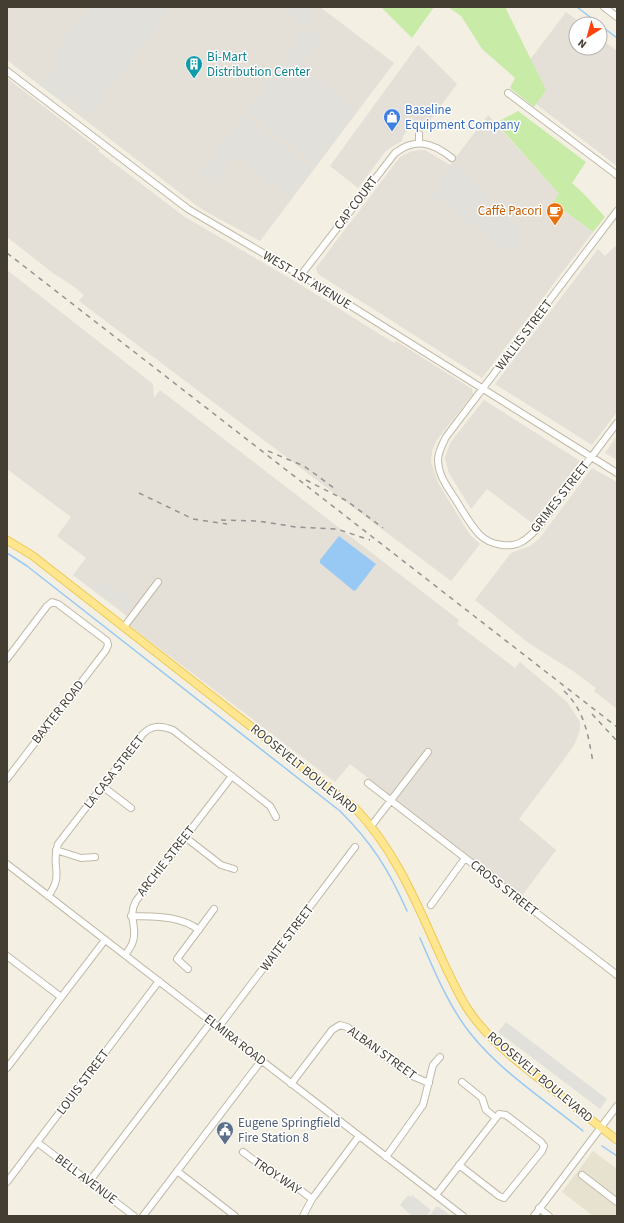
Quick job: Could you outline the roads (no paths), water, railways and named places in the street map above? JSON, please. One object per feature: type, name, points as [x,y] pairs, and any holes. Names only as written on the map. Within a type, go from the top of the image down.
[{"type":"main road","name":"ROOSEVELT BOULEVARD","points":[[7,540],[33,556],[338,793],[372,825],[390,850],[402,872],[455,988],[480,1026],[492,1039],[526,1069],[617,1140]]},
{"type":"street","points":[[604,7],[617,17]]},
{"type":"street","name":"WEST 1ST AVENUE","points":[[7,71],[188,209],[301,275],[617,473]]},
{"type":"street","points":[[508,93],[617,175]]},
{"type":"street","points":[[419,134],[419,142],[435,146],[452,158]]},
{"type":"street","name":"CAP COURT","points":[[301,275],[391,156],[404,146],[419,142]]},
{"type":"street","name":"WALLIS STREET","points":[[438,461],[439,452],[446,437],[617,211]]},
{"type":"street","name":"GRIMES STREET","points":[[438,461],[441,475],[445,483],[481,537],[491,542],[503,545],[519,543],[530,536],[617,423]]},
{"type":"street","points":[[124,627],[158,582]]},
{"type":"street","name":"BAXTER ROAD","points":[[7,659],[47,606],[52,602],[58,604],[107,641],[108,645],[106,650],[7,779]]},
{"type":"street","name":"LA CASA STREET","points":[[48,896],[54,888],[58,878],[54,861],[56,850],[61,839],[142,734],[147,730],[159,726],[173,730],[270,806],[276,817]]},
{"type":"street","points":[[372,825],[428,752]]},
{"type":"street","name":"ARCHIE STREET","points":[[131,916],[136,901],[232,776]]},
{"type":"street","name":"CROSS STREET","points":[[368,783],[617,975]]},
{"type":"street","points":[[102,786],[131,808]]},
{"type":"street","points":[[185,838],[221,866],[234,869]]},
{"type":"street","name":"WAITE STREET","points":[[218,1028],[355,847]]},
{"type":"street","points":[[56,850],[81,858],[95,857]]},
{"type":"street","points":[[430,905],[465,858]]},
{"type":"street","name":"ELMIRA ROAD","points":[[7,864],[463,1216]]},
{"type":"street","points":[[188,969],[177,959],[214,909]]},
{"type":"street","points":[[124,955],[134,940],[135,934],[131,916],[169,918],[190,923],[199,930]]},
{"type":"street","points":[[7,1068],[105,940]]},
{"type":"street","points":[[7,956],[61,997]]},
{"type":"street","name":"LOUIS STREET","points":[[7,1182],[159,982]]},
{"type":"street","points":[[89,1182],[211,1022]]},
{"type":"street","name":"ALBAN STREET","points":[[291,1084],[332,1030],[340,1025],[347,1027],[410,1075],[429,1083]]},
{"type":"street","points":[[386,1157],[423,1105],[433,1065],[440,1057]]},
{"type":"street","points":[[144,1216],[261,1061]]},
{"type":"street","points":[[462,1082],[482,1098],[486,1110],[496,1118]]},
{"type":"street","points":[[534,1216],[617,1106]]},
{"type":"street","points":[[436,1195],[459,1165],[496,1118],[501,1114],[506,1115],[541,1142],[544,1146],[543,1150],[504,1198],[499,1196],[459,1165]]},
{"type":"street","points":[[303,1216],[312,1199],[359,1136]]},
{"type":"street","name":"BELL AVENUE","points":[[38,1143],[134,1216]]},
{"type":"street","name":"TROY WAY","points":[[243,1152],[271,1174],[291,1183],[312,1199]]},
{"type":"street","points":[[177,1171],[227,1214],[235,1216]]},
{"type":"street","points":[[582,1175],[617,1202]]},
{"type":"street","points":[[540,1208],[549,1216]]},
{"type":"water","points":[[339,536],[376,564],[354,591],[320,563],[320,560]]},
{"type":"waterway","points":[[577,7],[589,16]]},
{"type":"waterway","points":[[608,31],[617,38]]},
{"type":"waterway","points":[[7,553],[27,566],[340,811],[371,846],[386,870],[407,911]]},
{"type":"waterway","points":[[420,938],[448,999],[470,1033],[509,1073],[583,1131]]},
{"type":"waterway","points":[[602,1146],[617,1156]]},
{"type":"railway","points":[[7,253],[617,727]]},
{"type":"railway","points":[[268,451],[304,466],[334,488]]},
{"type":"railway","points":[[306,480],[347,501],[383,528]]},
{"type":"railway","points":[[139,493],[193,519],[227,524]]},
{"type":"railway","points":[[221,520],[258,521],[296,527],[337,529],[370,540]]},
{"type":"railway","points":[[564,691],[577,707],[581,715],[587,733],[593,762]]},
{"type":"railway","points":[[592,714],[617,741]]},
{"type":"place","name":"Bi-Mart Distribution Center","points":[[194,79]]},
{"type":"place","name":"Baseline Equipment Company","points":[[392,132]]},
{"type":"place","name":"Caffè Pacori","points":[[555,226]]},
{"type":"place","name":"Eugene Springfield Fire Station 8","points":[[225,1145]]}]
